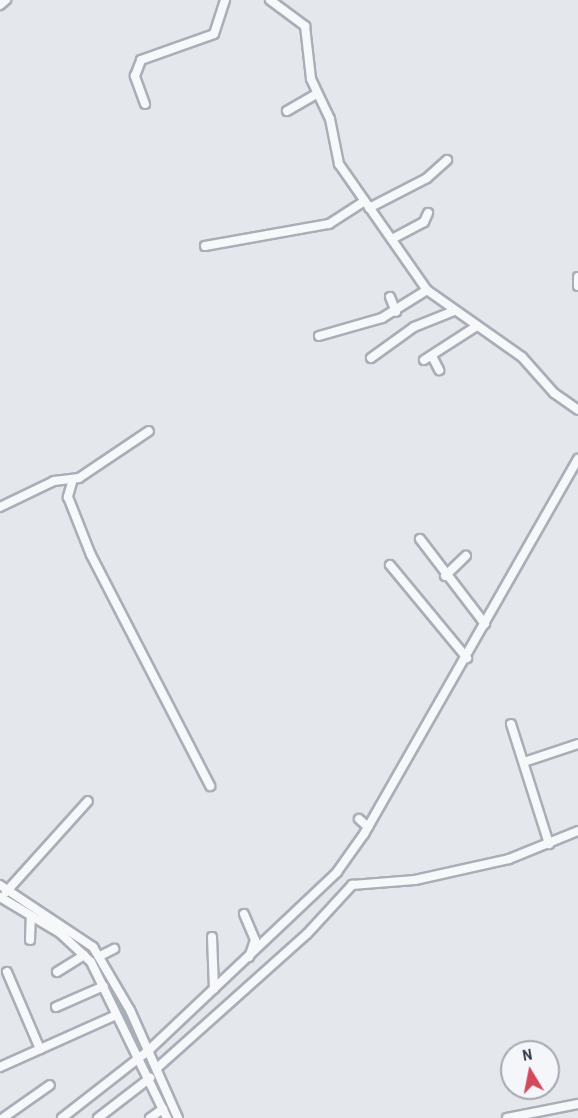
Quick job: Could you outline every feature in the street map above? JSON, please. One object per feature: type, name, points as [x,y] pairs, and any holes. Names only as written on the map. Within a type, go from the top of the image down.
[{"type":"street","points":[[0,5],[6,0]]},
{"type":"street","points":[[145,104],[135,76],[141,60],[214,34],[225,0]]},
{"type":"street","points":[[270,0],[294,16],[310,37],[317,94],[330,119],[339,164],[427,290],[522,357],[554,393],[578,410]]},
{"type":"street","points":[[287,111],[317,94]]},
{"type":"street","points":[[205,246],[329,225],[366,205],[427,178],[447,160]]},
{"type":"street","points":[[392,239],[424,222],[428,213]]},
{"type":"street","points":[[578,277],[578,286]]},
{"type":"street","points":[[319,336],[396,312],[427,290]]},
{"type":"street","points":[[390,297],[396,312]]},
{"type":"street","points":[[371,358],[414,327],[454,311]]},
{"type":"street","points":[[424,360],[477,326]]},
{"type":"street","points":[[432,356],[439,370]]},
{"type":"street","points":[[0,507],[54,481],[73,479],[149,432]]},
{"type":"street","points":[[62,1118],[143,1053],[248,958],[336,872],[368,827],[578,459]]},
{"type":"street","points":[[73,479],[68,498],[91,555],[210,786]]},
{"type":"street","points":[[420,538],[445,576],[485,624]]},
{"type":"street","points":[[445,576],[466,556]]},
{"type":"street","points":[[390,565],[467,657]]},
{"type":"street","points":[[511,724],[549,844]]},
{"type":"street","points":[[524,762],[578,744]]},
{"type":"street","points":[[3,893],[88,801]]},
{"type":"street","points":[[359,819],[368,827]]},
{"type":"street","points":[[157,1068],[307,934],[352,885],[415,880],[509,860],[578,831]]},
{"type":"street","points":[[3,893],[84,955],[104,986],[116,1015],[143,1053],[157,1068],[178,1118]]},
{"type":"street","points":[[3,893],[77,932],[100,956],[143,1053],[157,1094],[157,1113],[167,1118]]},
{"type":"street","points":[[244,914],[255,940],[248,958]]},
{"type":"street","points":[[30,940],[31,916]]},
{"type":"street","points":[[212,937],[214,989]]},
{"type":"street","points":[[100,956],[114,949]]},
{"type":"street","points":[[57,972],[84,955]]},
{"type":"street","points":[[7,972],[40,1049]]},
{"type":"street","points":[[56,1007],[104,986]]},
{"type":"street","points":[[0,1067],[116,1015]]},
{"type":"street","points":[[98,1118],[150,1078]]},
{"type":"street","points":[[3,1118],[50,1085]]},
{"type":"street","points":[[507,1118],[578,1104]]},
{"type":"waterway","points":[[0,890],[17,901]]},
{"type":"waterway","points":[[79,942],[97,959],[174,1118]]}]
